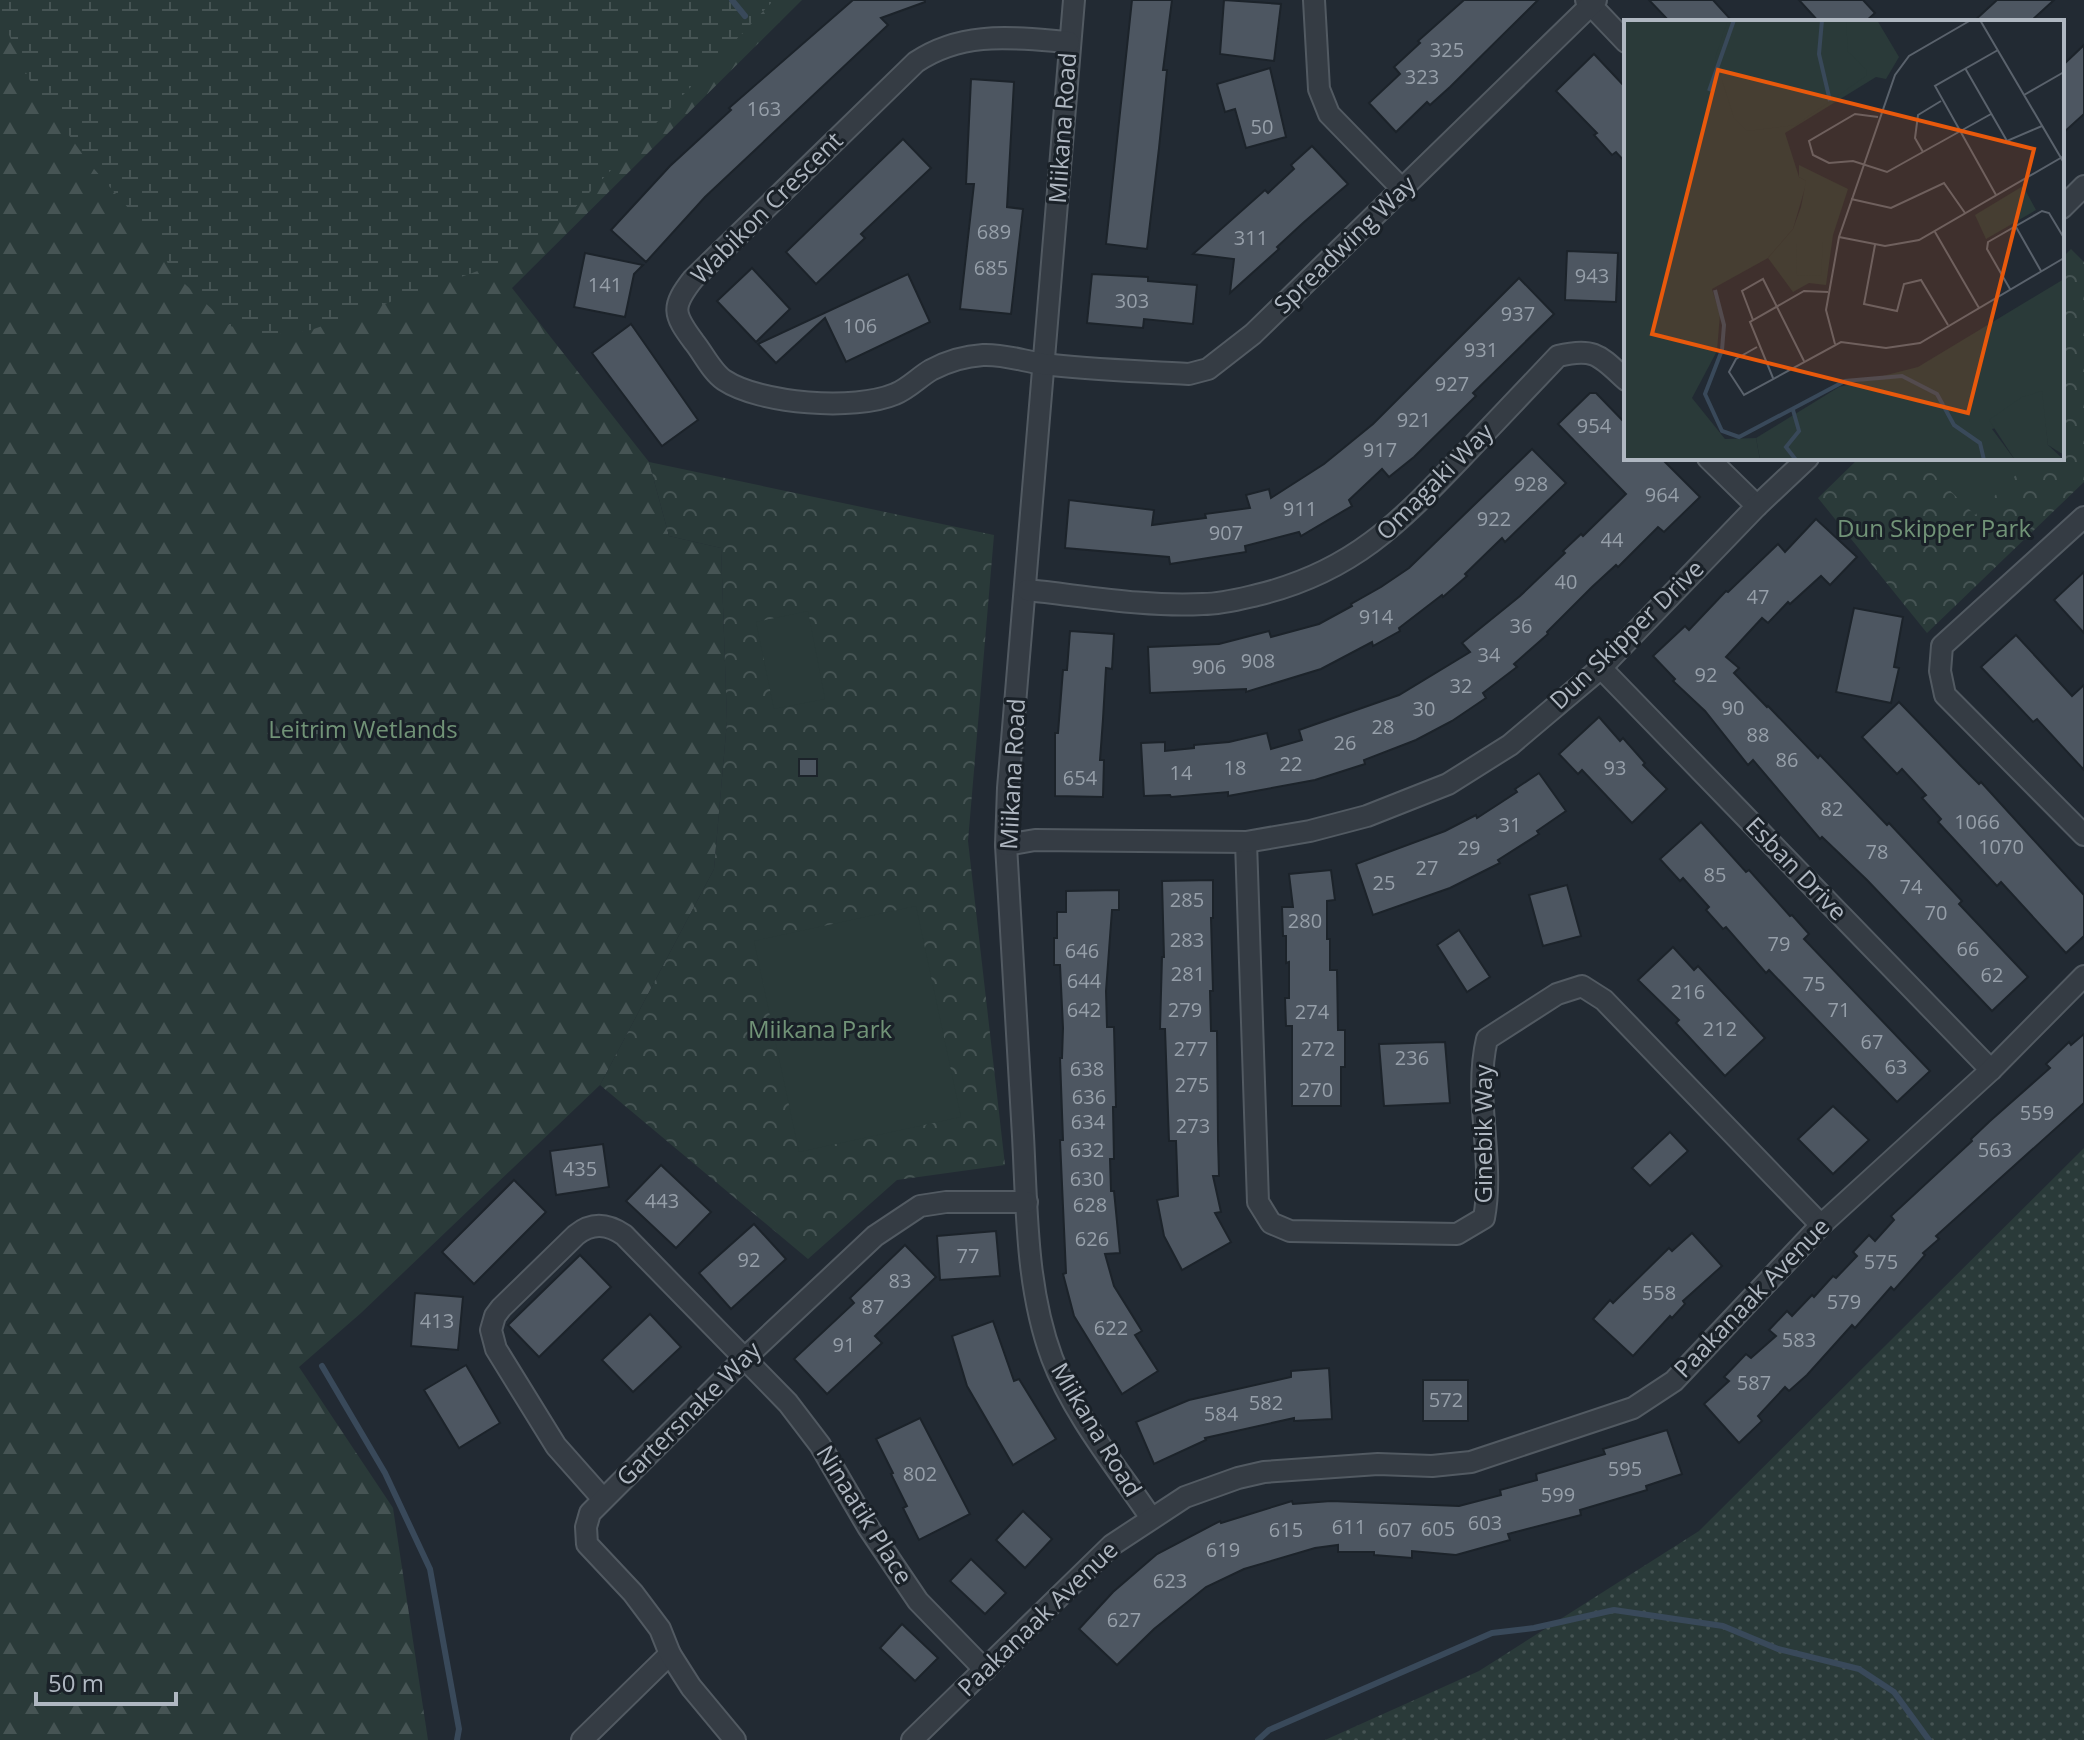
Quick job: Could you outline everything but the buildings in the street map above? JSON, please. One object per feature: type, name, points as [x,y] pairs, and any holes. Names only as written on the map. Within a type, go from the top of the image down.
[{"type":"street","name":"Miikana Road","points":[[1074,0],[1027,590],[1008,788],[1006,845],[1027,1202],[1033,1279],[1041,1322],[1053,1360],[1084,1418],[1151,1518]]},
{"type":"street","points":[[1314,0],[1319,89],[1329,114],[1402,189]]},
{"type":"street","points":[[1591,2],[1624,40]]},
{"type":"street","name":"Spreadwing Way","points":[[1043,364],[1189,374],[1208,369],[1253,334],[1591,2]]},
{"type":"street","name":"Wabikon Crescent","points":[[1043,364],[1000,355],[959,359],[932,369],[897,394],[869,402],[836,405],[751,393],[721,379],[681,325],[676,313],[678,300],[693,279],[916,62],[936,48],[981,38],[1069,42]]},
{"type":"street","points":[[2064,206],[2084,186]]},
{"type":"street","name":"Omagaki Way","points":[[1027,590],[1148,603],[1204,604],[1289,587],[1331,569],[1376,542],[1410,512],[1558,356],[1586,351],[1598,356],[1624,378]]},
{"type":"street","points":[[1710,460],[1757,506]]},
{"type":"street","name":"Dun Skipper Drive","points":[[1006,845],[1035,840],[1246,842],[1310,831],[1367,816],[1448,784],[1510,745],[1601,668],[1757,506],[1806,460]]},
{"type":"street","points":[[2084,517],[1942,646],[1940,671],[1945,695],[2084,835]]},
{"type":"street","name":"Esban Drive","points":[[1601,668],[1991,1070]]},
{"type":"street","name":"Ginebik Way","points":[[1246,842],[1258,1202],[1271,1223],[1290,1231],[1457,1234],[1484,1218],[1488,1196],[1482,1063],[1487,1039],[1557,994],[1582,986],[1604,1000],[1821,1225]]},
{"type":"street","name":"Paakanaak Avenue","points":[[912,1740],[1112,1545],[1185,1497],[1264,1472],[1378,1464],[1432,1466],[1471,1462],[1633,1408],[1674,1381],[1821,1225],[1991,1070],[2084,976]]},
{"type":"street","name":"Gartersnake Way","points":[[735,1740],[691,1687],[670,1654],[660,1629],[633,1593],[587,1544],[586,1527],[590,1513],[745,1358],[875,1236],[920,1206],[946,1202],[1027,1202]]},
{"type":"street","name":"Ninaatik Place","points":[[603,1499],[556,1446],[496,1349],[492,1323],[501,1308],[582,1230],[592,1226],[608,1227],[624,1235],[788,1403],[820,1445],[868,1527],[918,1601],[985,1670]]},
{"type":"street","points":[[582,1740],[670,1654]]},
{"type":"green space","name":"Leitrim Wetlands","points":[[0,0],[802,0],[512,288],[649,462],[669,536],[721,548],[727,721],[714,869],[600,1085],[361,1313],[299,1367],[393,1508],[428,1740],[0,1740]]},
{"type":"green space","points":[[0,0],[774,0],[567,216],[506,261],[311,330],[272,335],[230,326],[172,272],[157,241],[88,162],[29,79],[0,15]]},
{"type":"green space","name":"Dun Skipper Park","points":[[2071,249],[2084,262],[2084,482],[1927,633],[1818,498],[1857,460],[2064,460],[2064,256]]},
{"type":"green space","points":[[1930,460],[2009,460],[2020,471],[1975,515],[1925,466]]},
{"type":"green space","name":"Miikana Park","points":[[649,462],[994,535],[968,841],[1005,1165],[897,1180],[808,1259],[600,1085],[714,869],[727,721],[721,548],[669,536]]},
{"type":"green space","points":[[808,611],[825,699],[774,709],[756,622]]},
{"type":"green space","points":[[916,906],[961,1117],[799,1152],[754,941]]},
{"type":"green space","points":[[2084,1148],[2084,1740],[1325,1740],[1479,1671],[1699,1531]]},
{"type":"waterway","points":[[732,0],[745,16]]},
{"type":"waterway","points":[[322,1366],[385,1473],[430,1569],[459,1729],[457,1740]]},
{"type":"waterway","points":[[1258,1740],[1269,1730],[1492,1633],[1534,1628],[1614,1610],[1723,1626],[1778,1649],[1859,1669],[1894,1692],[1929,1740]]}]
